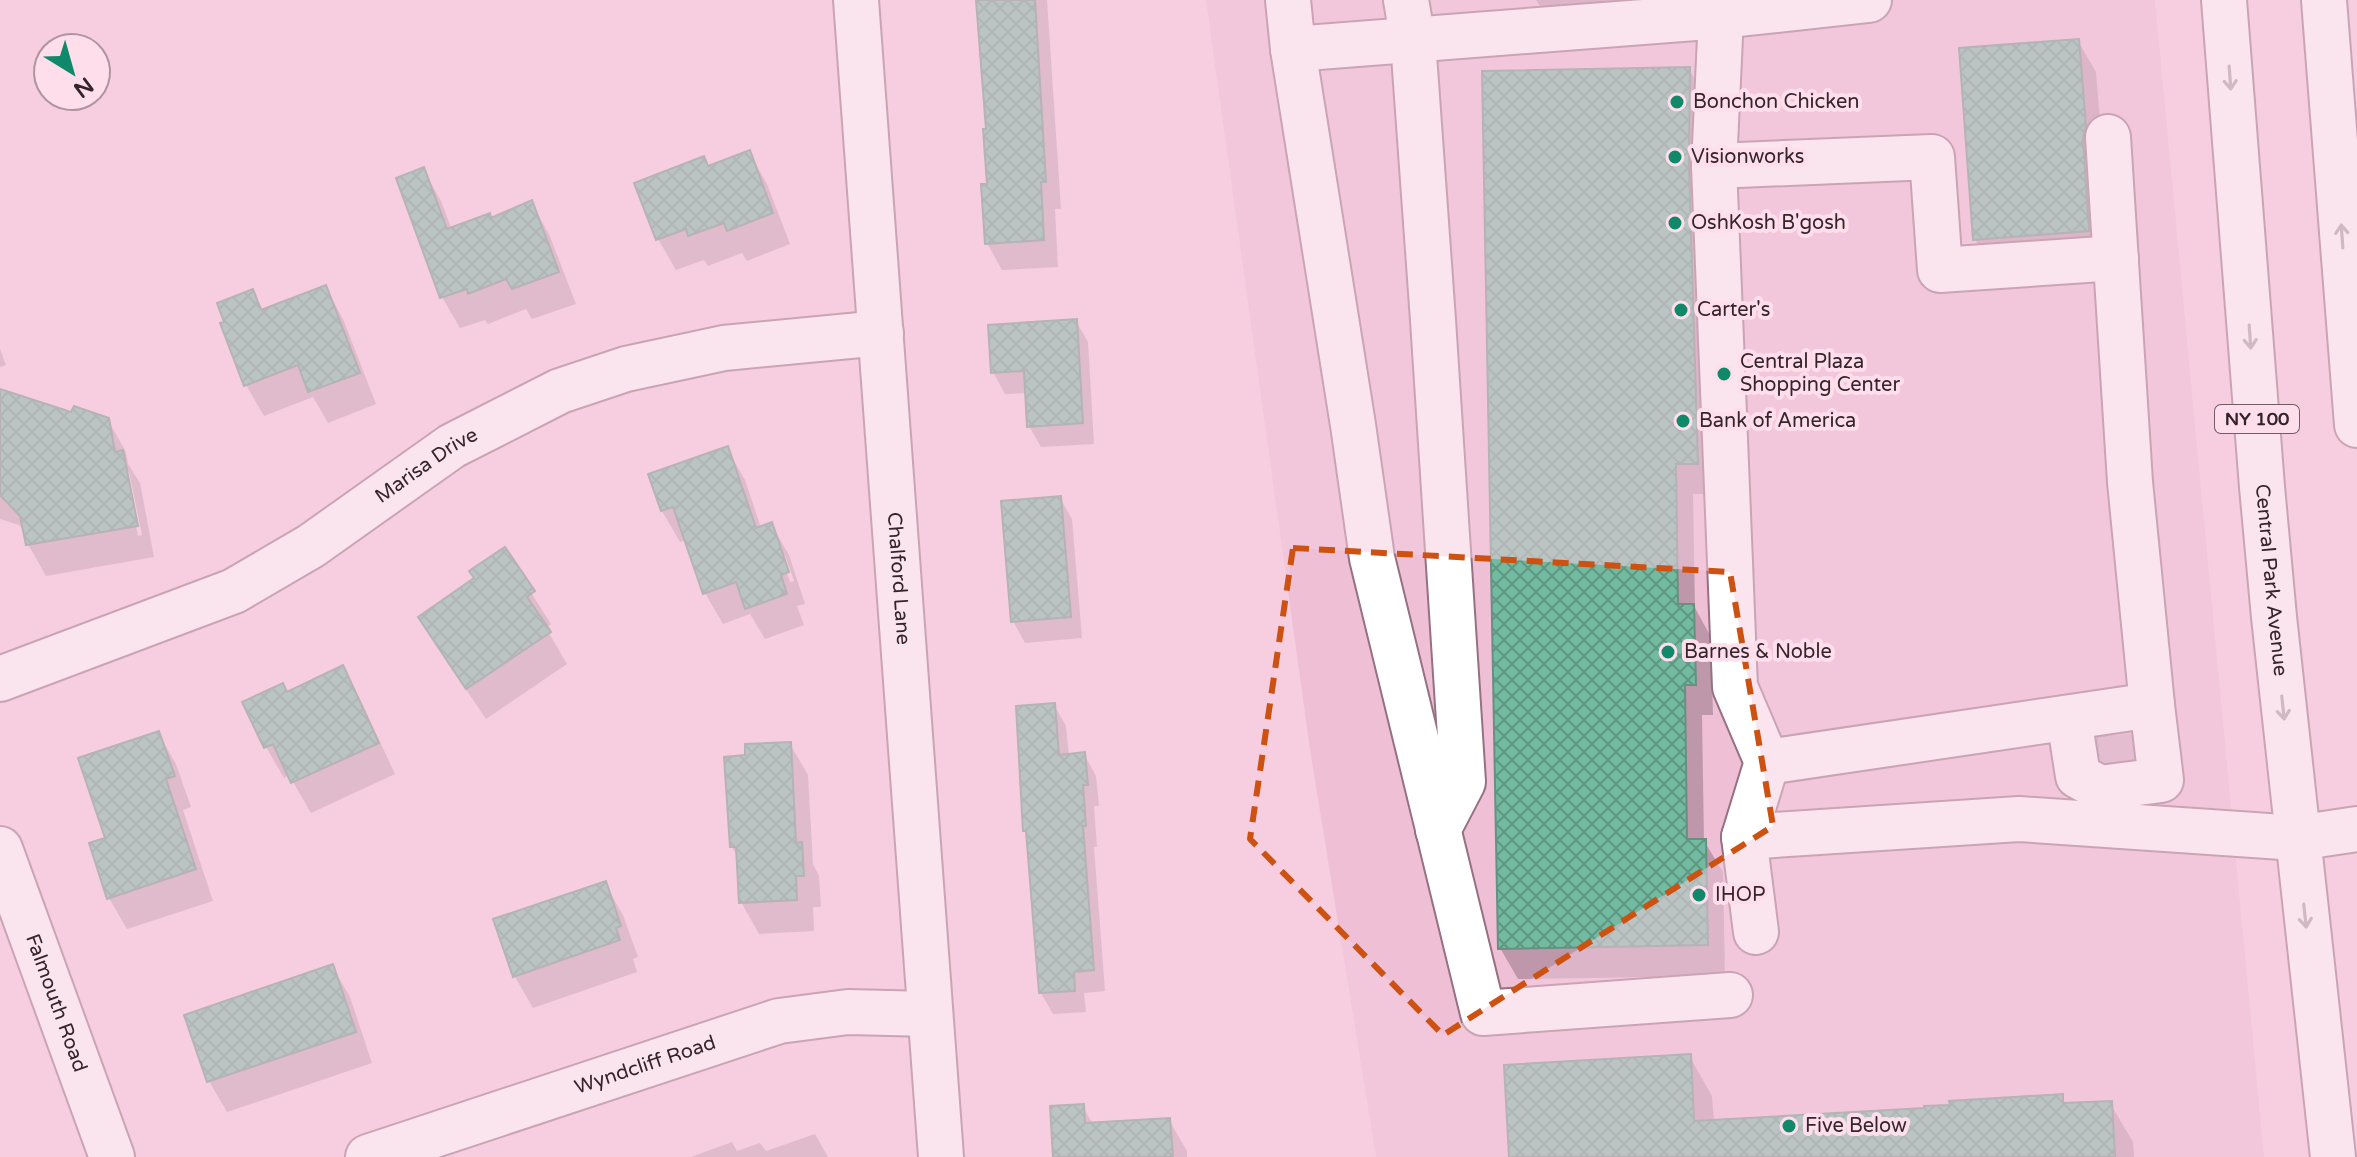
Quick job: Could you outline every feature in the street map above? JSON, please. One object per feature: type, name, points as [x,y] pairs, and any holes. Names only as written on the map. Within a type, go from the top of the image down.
[{"type":"street","name":"Chalford Lane","points":[[856,0],[941,1157]]},
{"type":"street","points":[[1288,0],[1372,558],[1483,1013],[1730,995]]},
{"type":"street","points":[[1293,49],[1409,20],[1731,10],[1869,0]]},
{"type":"street","name":"Central Park Avenue","points":[[2224,0],[2263,502],[2333,1157]]},
{"type":"street","points":[[2324,0],[2352,291],[2357,425]]},
{"type":"street","points":[[1731,10],[1714,166],[1735,687],[1767,762],[1744,837],[1756,932]]},
{"type":"street","points":[[1409,20],[1463,782],[1438,830]]},
{"type":"street","points":[[2069,718],[2117,757],[2152,705],[2130,482],[2108,137]]},
{"type":"street","points":[[1714,166],[1932,157],[1940,270],[2116,258]]},
{"type":"street","name":"Marisa Drive","points":[[0,679],[234,591],[311,546],[452,446],[560,391],[626,369],[724,348],[881,333]]},
{"type":"street","points":[[1767,762],[2152,705]]},
{"type":"street","points":[[1744,837],[2019,819],[2297,838],[2357,829]]},
{"type":"street","name":"Falmouth Road","points":[[0,849],[112,1157]]},
{"type":"street","name":"Wyndcliff Road","points":[[368,1157],[779,1021],[848,1012],[930,1014]]},
{"type":"highlighted area","points":[[1293,548],[1730,572],[1773,826],[1443,1035],[1250,839]]},
{"type":"shaded area","name":"Central Plaza Shopping Center","points":[[1206,0],[2155,0],[2264,1157],[1376,1157],[1310,749]]},
{"type":"building","points":[[976,0],[1035,0],[1046,182],[1041,182],[1044,240],[985,244],[981,184],[987,184],[983,129],[986,129]]},
{"type":"building","points":[[2079,39],[2086,125],[2083,139],[2089,231],[1973,240],[1959,48]]},
{"type":"building","points":[[1690,67],[1689,167],[1698,464],[1676,464],[1678,604],[1694,604],[1696,685],[1685,685],[1687,839],[1706,839],[1708,945],[1498,949],[1482,71]]},
{"type":"building","points":[[750,150],[773,213],[727,231],[724,223],[688,236],[686,229],[656,240],[634,183],[704,156],[708,166]]},
{"type":"building","points":[[424,167],[447,229],[490,213],[491,218],[532,200],[559,272],[512,289],[506,279],[468,294],[467,289],[440,298],[396,178]]},
{"type":"building","points":[[326,285],[360,373],[308,392],[298,365],[244,386],[220,323],[224,322],[217,303],[253,289],[261,310]]},
{"type":"building","points":[[1077,319],[1083,423],[1027,427],[1024,371],[991,373],[988,325]]},
{"type":"building","points":[[0,389],[71,412],[74,406],[109,418],[115,452],[123,450],[138,526],[26,545],[20,516],[0,495]]},
{"type":"building","points":[[728,446],[756,528],[772,522],[789,572],[781,575],[787,594],[745,609],[736,582],[703,594],[673,507],[661,511],[648,474]]},
{"type":"building","points":[[1061,496],[1071,617],[1011,622],[1001,501]]},
{"type":"building","points":[[505,547],[535,591],[527,597],[551,632],[466,689],[418,617],[474,578],[469,571]]},
{"type":"building","points":[[343,665],[379,743],[291,783],[273,744],[264,748],[242,702],[283,683],[287,692]]},
{"type":"building","points":[[1055,703],[1059,755],[1085,752],[1088,785],[1083,785],[1086,826],[1083,826],[1094,970],[1074,972],[1075,991],[1039,993],[1026,831],[1023,831],[1016,706]]},
{"type":"building","points":[[159,731],[175,776],[166,779],[196,869],[107,899],[89,843],[105,838],[78,758]]},
{"type":"building","points":[[2130,735],[2133,758],[2101,760],[2098,738]]},
{"type":"building","points":[[791,742],[796,843],[802,842],[804,876],[796,876],[797,900],[739,903],[736,847],[730,847],[724,757],[745,755],[745,744]]},
{"type":"building","points":[[606,881],[621,926],[616,928],[620,940],[513,977],[493,919]]},
{"type":"building","points":[[333,964],[356,1032],[207,1082],[184,1015]]},
{"type":"building","points":[[1691,1054],[1694,1121],[1924,1108],[1950,1105],[1949,1101],[2063,1094],[2063,1103],[2112,1101],[2115,1157],[1509,1157],[1504,1065]]},
{"type":"building","points":[[1084,1104],[1085,1123],[1170,1118],[1173,1157],[1053,1157],[1050,1106]]},
{"type":"tunnel","points":[[2100,759],[2135,755]]},
{"type":"place","name":"Bonchon Chicken","points":[[1677,102]]},
{"type":"place","name":"Visionworks","points":[[1675,157]]},
{"type":"place","name":"OshKosh B'gosh","points":[[1675,223]]},
{"type":"place","name":"Carter's","points":[[1681,310]]},
{"type":"place","name":"Central Plaza Shopping Center","points":[[1724,374]]},
{"type":"place","name":"Bank of America","points":[[1683,421]]},
{"type":"place","name":"Barnes & Noble","points":[[1668,652]]},
{"type":"place","name":"IHOP","points":[[1699,895]]},
{"type":"place","name":"Five Below","points":[[1789,1126]]}]
